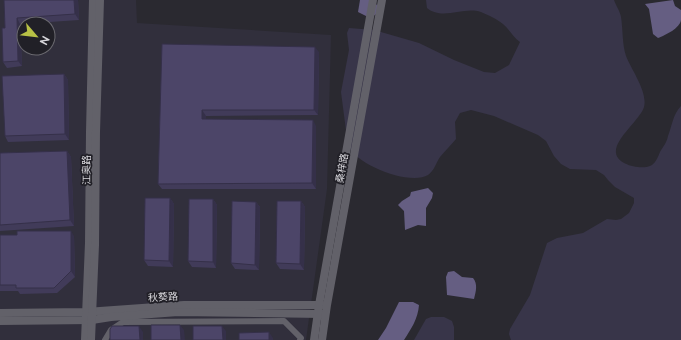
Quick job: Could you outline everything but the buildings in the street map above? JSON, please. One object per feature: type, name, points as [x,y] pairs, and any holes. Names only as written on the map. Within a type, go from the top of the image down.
[{"type":"street","name":"江奥路","points":[[91,340],[89,316],[89,242],[93,0]]},
{"type":"street","name":"江奥路","points":[[85,340],[89,316],[100,0]]},
{"type":"street","name":"桑梓路","points":[[322,340],[322,310],[373,0]]},
{"type":"street","name":"桑梓路","points":[[314,340],[322,310],[382,0]]},
{"type":"street","name":"秋葵路","points":[[0,313],[111,317],[178,312],[322,310]]},
{"type":"street","name":"秋葵路","points":[[0,321],[89,316]]},
{"type":"street","points":[[105,340],[111,330],[123,322],[228,321],[284,321],[301,338],[300,340]]},
{"type":"shaded area","points":[[0,0],[136,0],[137,23],[331,35],[327,189],[306,340],[0,340]]},
{"type":"shaded area","points":[[360,0],[373,0],[379,8],[378,13],[370,18],[358,12]]},
{"type":"shaded area","points":[[426,0],[614,0],[621,17],[626,56],[644,95],[645,101],[642,112],[623,136],[616,148],[617,157],[625,164],[631,166],[648,167],[652,165],[656,161],[666,142],[674,116],[681,106],[681,340],[511,340],[509,334],[510,329],[530,295],[547,243],[557,238],[583,233],[607,219],[621,219],[629,213],[634,203],[634,198],[615,187],[604,175],[596,170],[570,169],[561,164],[554,156],[546,141],[538,135],[494,116],[471,110],[460,113],[455,122],[456,139],[440,157],[430,173],[420,178],[397,176],[385,172],[362,160],[353,153],[348,146],[341,92],[349,50],[347,33],[349,28],[374,30],[419,43],[454,60],[484,72],[495,73],[509,65],[520,42],[503,24],[487,14],[474,11],[446,13],[433,12],[427,8]]},
{"type":"shaded area","points":[[673,0],[675,6],[681,10],[680,23],[672,31],[658,38],[653,34],[649,9],[645,4]]},
{"type":"shaded area","points":[[428,188],[433,193],[432,198],[426,208],[426,226],[418,225],[405,230],[404,211],[398,205],[410,196],[411,192]]},
{"type":"shaded area","points":[[454,271],[462,277],[473,278],[475,280],[476,290],[474,299],[447,295],[446,277],[448,272]]},
{"type":"shaded area","points":[[399,302],[413,302],[419,305],[416,319],[412,328],[404,340],[378,340],[386,328]]},
{"type":"shaded area","points":[[431,317],[444,317],[452,321],[454,327],[454,340],[414,340],[426,319]]}]
